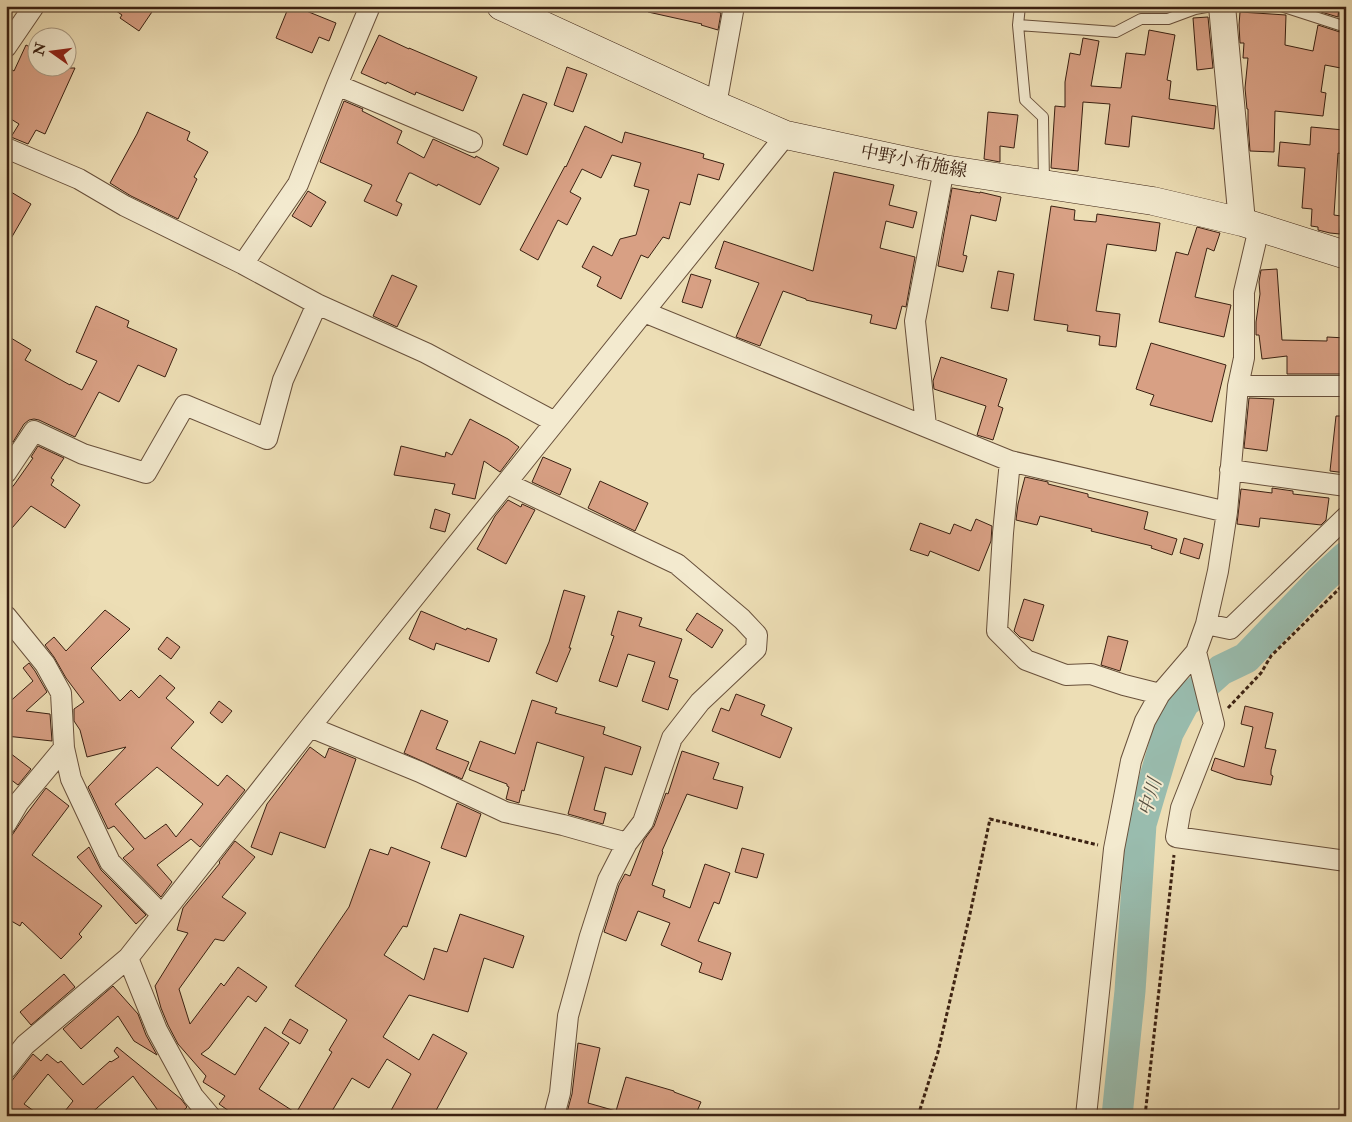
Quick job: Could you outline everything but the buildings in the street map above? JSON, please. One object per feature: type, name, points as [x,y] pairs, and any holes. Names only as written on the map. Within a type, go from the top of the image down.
[{"type":"main road","name":"中野小布施線","points":[[501,6],[716,105],[786,135],[944,169],[1153,201],[1250,225],[1346,255]]},
{"type":"street","points":[[6,48],[34,6]]},
{"type":"street","points":[[244,264],[298,184],[370,6]]},
{"type":"street","points":[[716,105],[734,6]]},
{"type":"street","points":[[1086,1116],[1114,849],[1131,761],[1145,721],[1160,694],[1196,652],[1206,624],[1218,571],[1227,512],[1238,386],[1244,358],[1244,292],[1250,225],[1222,6]]},
{"type":"street","points":[[337,85],[472,142]]},
{"type":"street","points":[[6,1068],[25,1045],[128,958],[310,727],[786,135]]},
{"type":"street","points":[[6,148],[79,179],[125,206],[244,264],[317,304],[426,353],[555,422]]},
{"type":"street","points":[[926,426],[915,321],[944,169]]},
{"type":"street","points":[[6,473],[34,431],[83,454],[146,473],[185,404],[267,439],[283,380],[317,304]]},
{"type":"street","points":[[644,312],[1010,461],[1227,512]]},
{"type":"street","points":[[1238,386],[1346,386]]},
{"type":"street","points":[[1010,461],[1002,533],[997,632],[1026,660],[1066,675],[1092,674],[1124,685],[1160,694]]},
{"type":"street","points":[[1230,470],[1346,486]]},
{"type":"street","points":[[506,483],[677,564],[742,619],[757,635],[756,649],[700,702],[672,738],[643,822],[627,843],[608,880],[568,1016],[560,1093],[554,1116]]},
{"type":"street","points":[[1206,624],[1230,629],[1346,517]]},
{"type":"street","points":[[6,616],[45,664],[61,693],[64,748],[71,779],[110,862],[162,915]]},
{"type":"street","points":[[1196,652],[1214,724],[1181,808],[1176,837],[1346,861]]},
{"type":"street","points":[[310,727],[420,772],[505,812],[563,825],[627,843]]},
{"type":"street","points":[[6,824],[18,802],[64,748]]},
{"type":"street","points":[[128,958],[157,1030],[193,1096],[210,1116]]},
{"type":"lane","points":[[1020,6],[1018,24],[1025,100],[1043,117],[1044,184]]},
{"type":"lane","points":[[1018,24],[1116,32],[1141,19],[1168,19],[1195,9],[1212,6]]},
{"type":"lane","points":[[1282,6],[1346,27]]},
{"type":"path","points":[[1214,724],[1261,673],[1271,656],[1346,582]]},
{"type":"path","points":[[918,1116],[938,1052],[990,819],[1114,849]]},
{"type":"path","points":[[1145,1116],[1176,837]]},
{"type":"waterway","name":"中川","points":[[1117,1116],[1130,991],[1141,824],[1168,733],[1184,703],[1221,670],[1246,658],[1321,580],[1346,557]]}]
